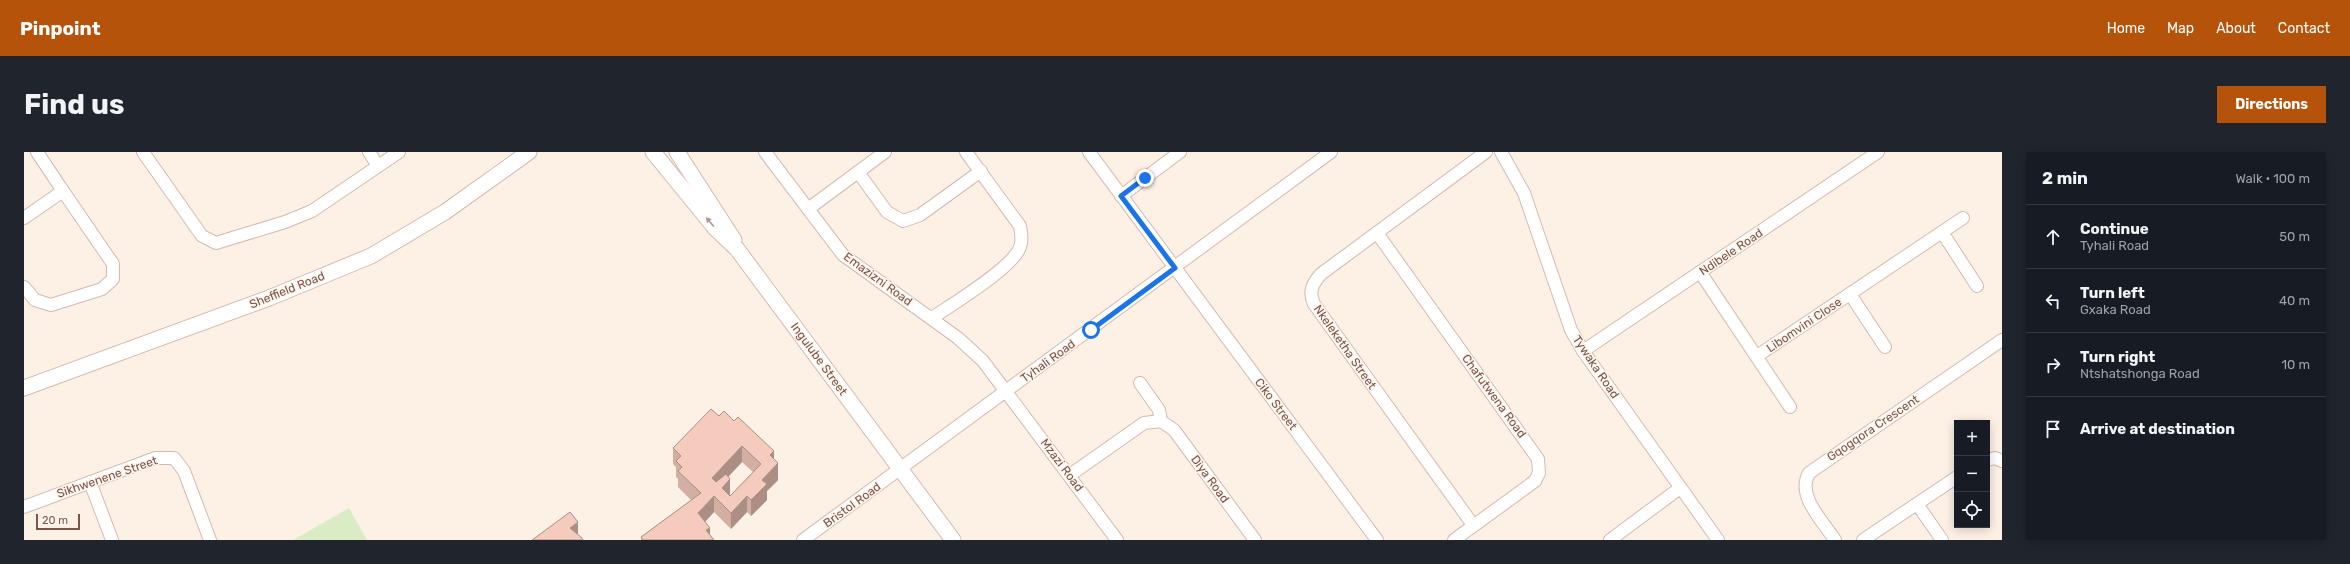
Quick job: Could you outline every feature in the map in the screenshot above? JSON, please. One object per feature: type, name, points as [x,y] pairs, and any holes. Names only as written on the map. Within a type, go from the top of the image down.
[{"type":"street","points":[[24,287],[35,300],[51,305],[102,289],[113,279],[113,264],[37,152]]},
{"type":"street","points":[[143,152],[202,236],[216,244],[301,216],[324,203],[399,152]]},
{"type":"street","points":[[369,152],[378,166]]},
{"type":"street","name":"Sheffield Road","points":[[24,388],[269,298],[371,256],[445,212],[529,152]]},
{"type":"street","name":"Ingulube Street","points":[[653,152],[715,228],[738,249]]},
{"type":"street","name":"Ingulube Street","points":[[677,152],[726,225],[738,249],[953,540]]},
{"type":"street","name":"Emazizni Road","points":[[765,152],[831,242],[852,263],[932,318],[973,351],[1006,392]]},
{"type":"street","points":[[808,209],[885,152]]},
{"type":"street","points":[[932,318],[1006,265],[1020,248],[1022,236],[1020,226],[966,152]]},
{"type":"street","name":"Ciko Street","points":[[1089,152],[1376,540]]},
{"type":"street","points":[[1121,196],[1180,152]]},
{"type":"street","name":"Tyhali Road","points":[[901,470],[1331,152]]},
{"type":"street","name":"Nkeleketha Street","points":[[1473,525],[1312,299],[1313,284],[1321,274],[1486,152]]},
{"type":"street","name":"Tywaka Road","points":[[1501,152],[1524,193],[1571,330],[1583,351],[1718,540]]},
{"type":"street","name":"Ndibele Road","points":[[1583,351],[1878,152]]},
{"type":"street","points":[[858,172],[887,212],[903,221],[920,215],[980,171]]},
{"type":"street","points":[[24,218],[63,191]]},
{"type":"street","name":"Libomvini Close","points":[[1757,356],[1963,218]]},
{"type":"street","points":[[1942,232],[1977,286]]},
{"type":"street","name":"Chafutwena Road","points":[[1377,233],[1538,459],[1539,474],[1535,481],[1454,540]]},
{"type":"street","name":"Libomvini Close","points":[[1700,272],[1790,407]]},
{"type":"street","name":"Libomvini Close","points":[[1850,294],[1885,347]]},
{"type":"street","name":"Gqogqora Crescent","points":[[1835,540],[1806,494],[1804,480],[1809,472],[2002,340]]},
{"type":"street","points":[[1070,475],[1144,423],[1161,421],[1159,410],[1140,383]]},
{"type":"street","name":"Mzazi Road","points":[[1006,392],[1070,475],[1117,540]]},
{"type":"street","name":"Diya Road","points":[[1161,421],[1174,430],[1255,540]]},
{"type":"street","name":"Sikhwenene Street","points":[[24,507],[155,458],[174,458],[184,471],[210,540]]},
{"type":"street","points":[[1990,459],[1995,458],[2002,461]]},
{"type":"street","name":"Bristol Road","points":[[804,540],[901,470]]},
{"type":"street","points":[[1863,540],[1954,479]]},
{"type":"street","points":[[90,482],[112,540]]},
{"type":"street","points":[[1610,540],[1680,488]]},
{"type":"street","points":[[1917,504],[1942,540]]},
{"type":"green space","points":[[349,508],[367,540],[293,540]]},
{"type":"building","points":[[711,409],[719,416],[724,411],[734,421],[738,417],[774,451],[770,455],[778,463],[762,480],[767,484],[751,500],[747,496],[731,513],[714,496],[698,513],[710,528],[706,530],[714,540],[643,540],[641,537],[701,493],[678,471],[682,467],[676,461],[681,456],[673,448]],"holes":[[[742,446],[761,464],[730,496],[722,488],[730,479],[726,474],[716,482],[712,478]]]},
{"type":"building","points":[[570,512],[578,522],[570,528],[583,540],[532,540]]},
{"type":"route","points":[[1091,330],[1175,268],[1121,196],[1145,178]]}]
